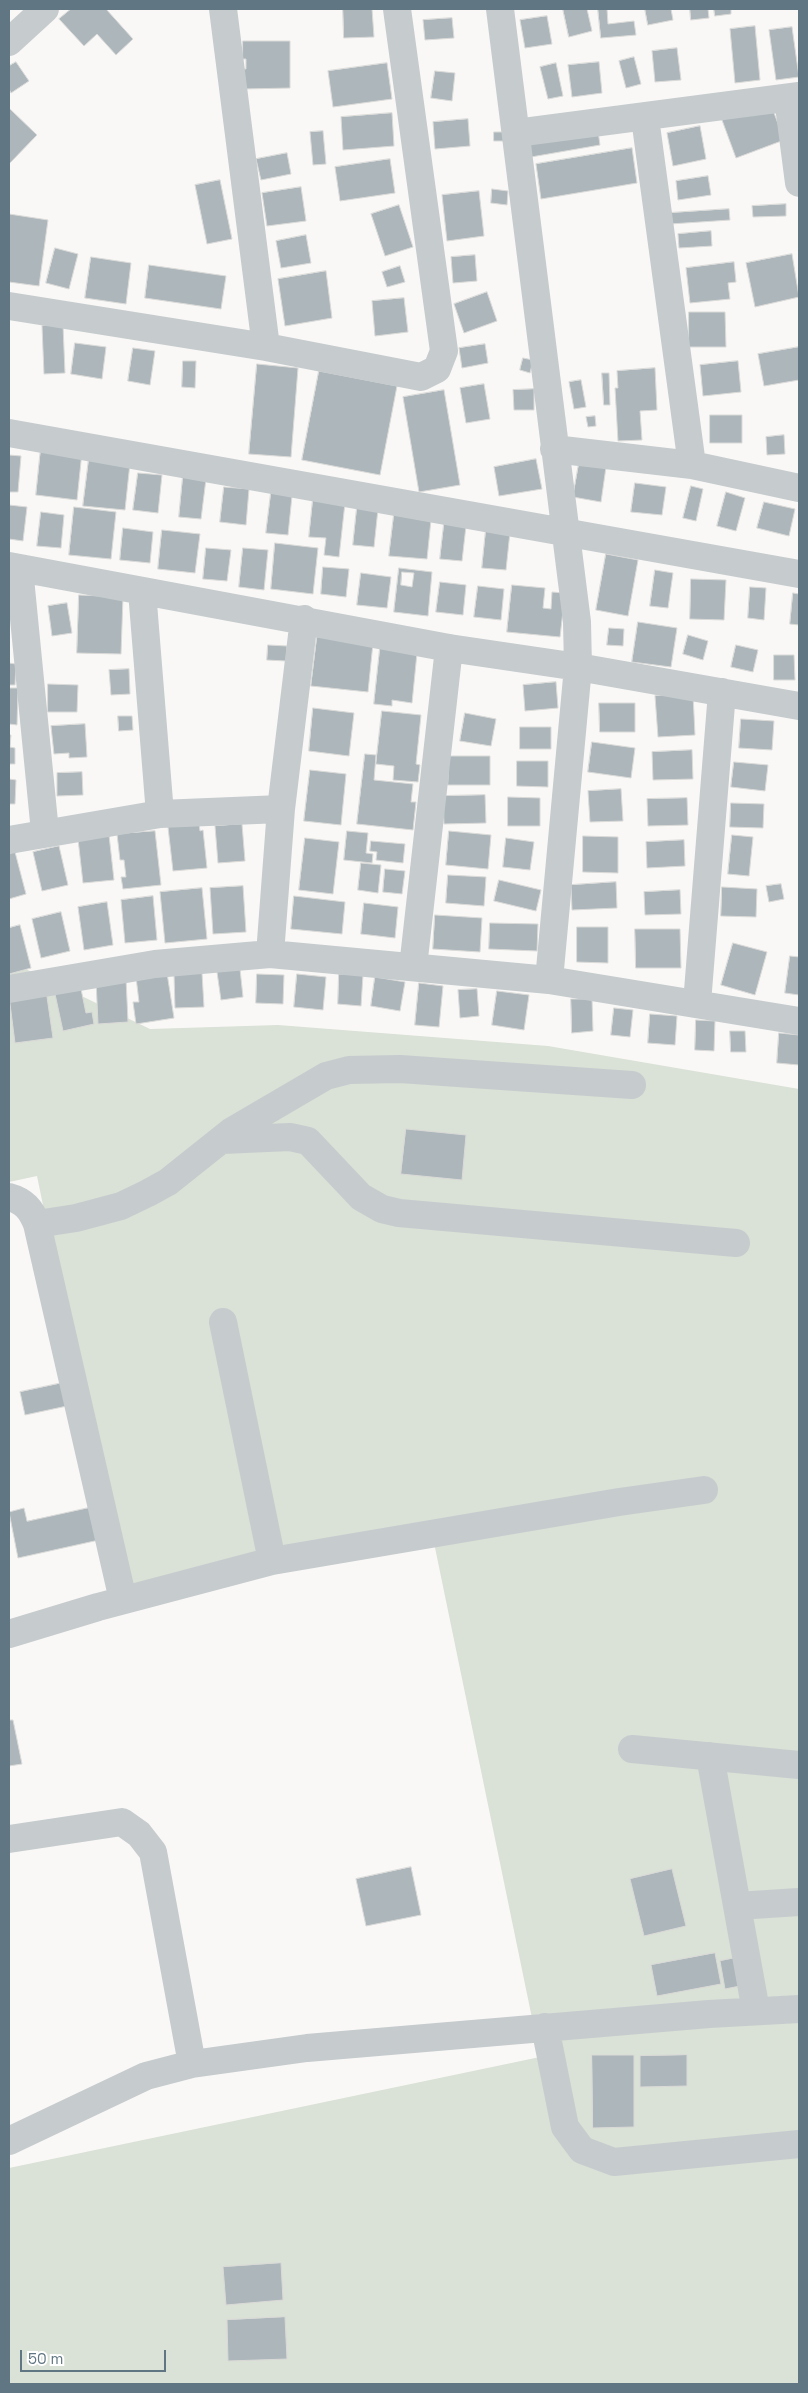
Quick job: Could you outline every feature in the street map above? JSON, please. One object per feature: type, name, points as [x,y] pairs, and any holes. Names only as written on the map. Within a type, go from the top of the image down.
[{"type":"street","points":[[9,42],[45,9]]},
{"type":"street","points":[[223,9],[266,347]]},
{"type":"street","points":[[9,306],[266,347],[421,377],[437,369],[444,350],[397,9]]},
{"type":"street","points":[[500,9],[577,622],[578,667],[549,980]]},
{"type":"street","points":[[516,134],[794,97],[799,183]]},
{"type":"street","points":[[645,118],[692,465]]},
{"type":"street","points":[[9,433],[799,574]]},
{"type":"street","points":[[554,449],[692,465],[799,488]]},
{"type":"street","points":[[45,832],[14,567],[304,619],[449,648],[578,667],[799,706]]},
{"type":"street","points":[[142,591],[160,814]]},
{"type":"street","points":[[270,954],[281,809],[304,619]]},
{"type":"street","points":[[413,967],[449,648]]},
{"type":"street","points":[[697,1003],[722,692]]},
{"type":"street","points":[[9,840],[45,832],[160,814],[281,809]]},
{"type":"street","points":[[9,989],[156,964],[270,954],[549,980],[799,1021]]},
{"type":"street","points":[[37,1224],[76,1218],[121,1206],[168,1182],[232,1131],[326,1076],[349,1070],[400,1069],[632,1085]]},
{"type":"street","points":[[222,1140],[290,1137],[308,1141],[361,1198],[382,1209],[399,1213],[736,1243]]},
{"type":"street","points":[[9,1197],[23,1202],[33,1213],[37,1224],[123,1600]]},
{"type":"street","points":[[223,1322],[272,1560]]},
{"type":"street","points":[[9,1634],[123,1600],[272,1560],[619,1502],[704,1490]]},
{"type":"street","points":[[632,1749],[799,1765]]},
{"type":"street","points":[[710,1756],[756,2011]]},
{"type":"street","points":[[9,1839],[122,1822],[139,1834],[153,1852],[192,2064]]},
{"type":"street","points":[[738,1906],[799,1902]]},
{"type":"street","points":[[9,2141],[146,2076],[192,2064],[307,2048],[545,2027],[799,2009]]},
{"type":"street","points":[[545,2027],[565,2127],[582,2150],[614,2162],[799,2144]]},
{"type":"shaded area","points":[[9,961],[150,1029],[278,1025],[548,1046],[799,1089],[799,2384],[9,2384],[9,2168],[540,2057],[432,1533],[124,1598],[37,1176],[9,1182]]},
{"type":"building","points":[[71,9],[106,9],[133,39],[116,55],[97,34],[84,46],[59,19]]},
{"type":"building","points":[[343,9],[372,9],[374,37],[344,38]]},
{"type":"building","points":[[563,9],[587,9],[592,31],[569,37]]},
{"type":"building","points":[[598,9],[607,9],[608,24],[634,21],[636,35],[601,38]]},
{"type":"building","points":[[645,9],[671,9],[673,20],[648,25]]},
{"type":"building","points":[[690,9],[708,9],[709,18],[691,20]]},
{"type":"building","points":[[714,9],[731,9],[731,14],[715,16]]},
{"type":"building","points":[[547,16],[552,44],[525,48],[520,20]]},
{"type":"building","points":[[452,18],[454,38],[425,40],[423,20]]},
{"type":"building","points":[[755,26],[760,80],[735,83],[730,29]]},
{"type":"building","points":[[792,27],[799,77],[776,80],[769,30]]},
{"type":"building","points":[[243,41],[290,41],[290,88],[243,89],[243,69],[246,69],[246,59],[243,59]]},
{"type":"building","points":[[677,48],[681,80],[655,82],[652,51]]},
{"type":"building","points":[[634,57],[641,84],[626,88],[619,61]]},
{"type":"building","points":[[16,62],[29,81],[11,93],[9,89],[9,66]]},
{"type":"building","points":[[599,62],[602,93],[572,97],[568,65]]},
{"type":"building","points":[[387,63],[392,99],[333,107],[328,71]]},
{"type":"building","points":[[556,63],[563,96],[548,99],[540,67]]},
{"type":"building","points":[[435,71],[455,73],[452,101],[431,98]]},
{"type":"building","points":[[770,102],[784,140],[736,158],[722,120]]},
{"type":"building","points":[[9,108],[37,135],[9,164]]},
{"type":"building","points":[[392,113],[394,146],[343,150],[341,117]]},
{"type":"building","points":[[468,119],[470,146],[435,149],[433,122]]},
{"type":"building","points":[[700,126],[706,159],[673,166],[667,133]]},
{"type":"building","points":[[323,131],[326,164],[313,165],[310,132]]},
{"type":"building","points":[[598,131],[600,145],[531,157],[529,143]]},
{"type":"building","points":[[494,132],[504,132],[505,141],[494,141]]},
{"type":"building","points":[[632,148],[637,183],[541,199],[536,164]]},
{"type":"building","points":[[287,153],[291,174],[261,180],[256,159]]},
{"type":"building","points":[[390,159],[395,193],[340,201],[335,167]]},
{"type":"building","points":[[708,176],[711,195],[678,200],[676,181]]},
{"type":"building","points":[[220,180],[232,239],[207,244],[195,185]]},
{"type":"building","points":[[301,187],[306,221],[267,226],[262,193]]},
{"type":"building","points":[[492,189],[508,191],[507,205],[491,203]]},
{"type":"building","points":[[479,191],[484,236],[447,241],[442,195]]},
{"type":"building","points":[[786,204],[786,216],[753,217],[752,206]]},
{"type":"building","points":[[399,205],[413,247],[385,256],[371,214]]},
{"type":"building","points":[[729,209],[730,220],[670,224],[669,213]]},
{"type":"building","points":[[9,214],[48,220],[39,286],[9,282]]},
{"type":"building","points":[[711,231],[712,246],[679,248],[678,234]]},
{"type":"building","points":[[306,235],[311,263],[281,268],[276,241]]},
{"type":"building","points":[[55,248],[78,254],[69,289],[46,283]]},
{"type":"building","points":[[792,254],[799,297],[755,307],[746,263]]},
{"type":"building","points":[[475,255],[477,281],[453,283],[451,257]]},
{"type":"building","points":[[91,257],[131,263],[126,304],[85,298]]},
{"type":"building","points":[[734,262],[736,282],[728,283],[730,299],[690,303],[686,268]]},
{"type":"building","points":[[149,265],[226,276],[221,309],[145,298]]},
{"type":"building","points":[[400,266],[405,282],[387,287],[382,272]]},
{"type":"building","points":[[326,271],[332,318],[285,326],[278,279]]},
{"type":"building","points":[[487,292],[497,321],[464,333],[454,304]]},
{"type":"building","points":[[404,298],[408,332],[375,336],[372,301]]},
{"type":"building","points":[[689,312],[725,312],[726,347],[689,347]]},
{"type":"building","points":[[63,325],[65,373],[44,374],[42,326]]},
{"type":"building","points":[[75,343],[106,347],[102,379],[71,374]]},
{"type":"building","points":[[485,344],[488,363],[462,368],[459,348]]},
{"type":"building","points":[[799,347],[799,380],[764,386],[758,354]]},
{"type":"building","points":[[133,348],[155,351],[150,385],[128,381]]},
{"type":"building","points":[[523,358],[533,360],[530,373],[520,370]]},
{"type":"building","points":[[183,361],[196,361],[195,388],[182,387]]},
{"type":"building","points":[[738,361],[741,392],[703,396],[700,365]]},
{"type":"building","points":[[257,364],[298,368],[291,457],[249,454]]},
{"type":"building","points":[[655,368],[657,410],[640,411],[642,440],[618,441],[615,388],[618,388],[617,371]]},
{"type":"building","points":[[319,371],[397,386],[380,475],[302,460]]},
{"type":"building","points":[[602,373],[609,373],[610,405],[604,405]]},
{"type":"building","points":[[581,380],[586,407],[574,409],[569,382]]},
{"type":"building","points":[[484,384],[490,419],[466,423],[460,388]]},
{"type":"building","points":[[534,389],[534,410],[514,410],[513,390]]},
{"type":"building","points":[[444,390],[460,485],[419,492],[403,397]]},
{"type":"building","points":[[710,415],[742,415],[742,443],[710,443]]},
{"type":"building","points":[[595,416],[596,426],[588,427],[586,417]]},
{"type":"building","points":[[784,435],[785,454],[767,455],[766,437]]},
{"type":"building","points":[[41,447],[82,452],[77,500],[36,495]]},
{"type":"building","points":[[9,455],[21,456],[18,492],[9,492]]},
{"type":"building","points":[[89,458],[130,463],[125,510],[83,506]]},
{"type":"building","points":[[536,459],[542,489],[499,496],[494,467]]},
{"type":"building","points":[[579,463],[606,467],[601,502],[573,497]]},
{"type":"building","points":[[138,473],[162,475],[158,513],[133,510]]},
{"type":"building","points":[[183,476],[206,479],[201,519],[179,517]]},
{"type":"building","points":[[635,483],[666,487],[662,515],[631,512]]},
{"type":"building","points":[[691,486],[703,489],[696,521],[683,518]]},
{"type":"building","points":[[224,487],[249,489],[246,525],[220,522]]},
{"type":"building","points":[[726,492],[745,498],[736,531],[717,526]]},
{"type":"building","points":[[271,493],[292,496],[288,535],[266,533]]},
{"type":"building","points":[[313,499],[345,503],[339,557],[324,555],[326,538],[309,537]]},
{"type":"building","points":[[764,502],[795,509],[789,536],[757,528]]},
{"type":"building","points":[[9,505],[27,507],[23,541],[9,539]]},
{"type":"building","points":[[395,506],[432,510],[427,559],[389,556]]},
{"type":"building","points":[[74,507],[116,512],[111,559],[69,555]]},
{"type":"building","points":[[357,507],[378,509],[374,547],[353,545]]},
{"type":"building","points":[[41,512],[64,515],[61,548],[37,546]]},
{"type":"building","points":[[444,524],[466,526],[462,561],[440,559]]},
{"type":"building","points":[[123,528],[153,532],[150,563],[120,560]]},
{"type":"building","points":[[486,529],[510,532],[506,570],[482,568]]},
{"type":"building","points":[[162,530],[200,534],[195,573],[158,569]]},
{"type":"building","points":[[275,543],[318,548],[313,594],[271,589]]},
{"type":"building","points":[[206,548],[231,550],[227,581],[203,579]]},
{"type":"building","points":[[243,548],[268,550],[264,590],[239,587]]},
{"type":"building","points":[[606,554],[638,560],[628,616],[596,610]]},
{"type":"building","points":[[323,567],[349,569],[346,597],[321,594]]},
{"type":"building","points":[[399,568],[432,572],[428,616],[394,612]],"holes":[[[402,572],[414,573],[412,587],[401,585]]]},
{"type":"building","points":[[655,570],[673,573],[668,608],[650,606]]},
{"type":"building","points":[[361,573],[391,577],[387,608],[357,605]]},
{"type":"building","points":[[691,579],[726,580],[724,620],[690,619]]},
{"type":"building","points":[[440,582],[466,585],[463,615],[436,612]]},
{"type":"building","points":[[512,585],[545,588],[543,608],[551,609],[552,592],[565,593],[560,637],[507,632]]},
{"type":"building","points":[[478,586],[504,589],[501,620],[474,617]]},
{"type":"building","points":[[750,587],[766,588],[764,620],[748,618]]},
{"type":"building","points":[[793,593],[799,594],[799,625],[790,624]]},
{"type":"building","points":[[79,595],[123,597],[121,654],[77,653]]},
{"type":"building","points":[[67,603],[72,633],[52,636],[48,606]]},
{"type":"building","points":[[638,622],[677,628],[671,667],[632,662]]},
{"type":"building","points":[[609,628],[624,629],[623,646],[607,645]]},
{"type":"building","points":[[688,635],[708,641],[703,660],[683,654]]},
{"type":"building","points":[[317,637],[373,643],[368,692],[311,686]]},
{"type":"building","points":[[381,639],[418,643],[412,703],[392,700],[392,706],[374,704]]},
{"type":"building","points":[[268,645],[287,646],[286,661],[267,660]]},
{"type":"building","points":[[736,645],[758,650],[753,672],[731,667]]},
{"type":"building","points":[[774,655],[794,655],[795,680],[774,680]]},
{"type":"building","points":[[9,663],[16,664],[15,685],[9,685]]},
{"type":"building","points":[[129,669],[130,694],[111,695],[109,670]]},
{"type":"building","points":[[556,682],[558,708],[525,711],[523,685]]},
{"type":"building","points":[[48,684],[78,685],[77,712],[48,712]]},
{"type":"building","points":[[9,688],[18,688],[17,725],[9,724]]},
{"type":"building","points":[[693,694],[695,735],[658,737],[655,696]]},
{"type":"building","points":[[599,703],[635,703],[635,732],[600,732]]},
{"type":"building","points":[[313,708],[354,713],[349,756],[309,751]]},
{"type":"building","points":[[382,711],[421,715],[416,764],[420,765],[418,782],[393,780],[394,766],[376,764]]},
{"type":"building","points":[[465,713],[496,719],[491,746],[460,741]]},
{"type":"building","points":[[118,716],[132,716],[133,730],[119,731]]},
{"type":"building","points":[[741,719],[774,721],[772,750],[739,748]]},
{"type":"building","points":[[85,724],[87,757],[69,758],[69,753],[54,754],[51,726]]},
{"type":"building","points":[[520,727],[551,727],[551,749],[520,749]]},
{"type":"building","points":[[9,735],[11,735],[10,747],[15,748],[15,764],[9,764]]},
{"type":"building","points":[[592,742],[635,748],[631,778],[588,772]]},
{"type":"building","points":[[692,750],[693,779],[653,780],[652,752]]},
{"type":"building","points":[[365,754],[376,755],[374,780],[413,784],[411,802],[416,802],[413,830],[357,824]]},
{"type":"building","points":[[449,756],[490,756],[490,785],[448,785]]},
{"type":"building","points":[[517,761],[548,761],[548,787],[517,786]]},
{"type":"building","points":[[734,762],[768,765],[765,791],[731,787]]},
{"type":"building","points":[[310,770],[346,774],[341,825],[304,821]]},
{"type":"building","points":[[82,772],[83,795],[57,796],[57,773]]},
{"type":"building","points":[[9,779],[16,780],[15,804],[9,804]]},
{"type":"building","points":[[621,789],[623,821],[590,822],[588,791]]},
{"type":"building","points":[[485,795],[486,823],[444,824],[443,796]]},
{"type":"building","points":[[508,797],[540,798],[540,826],[508,826]]},
{"type":"building","points":[[687,798],[688,825],[648,826],[647,799]]},
{"type":"building","points":[[731,803],[764,804],[763,828],[730,827]]},
{"type":"building","points":[[199,823],[200,831],[203,830],[207,868],[173,871],[168,827]]},
{"type":"building","points":[[242,824],[245,861],[218,863],[215,826]]},
{"type":"building","points":[[155,831],[161,885],[123,889],[121,877],[126,877],[124,860],[120,860],[117,834]]},
{"type":"building","points":[[347,831],[368,833],[366,853],[373,854],[372,863],[344,860]]},
{"type":"building","points":[[449,831],[491,835],[488,869],[446,865]]},
{"type":"building","points":[[109,835],[114,880],[83,883],[78,839]]},
{"type":"building","points":[[732,835],[753,837],[749,876],[728,874]]},
{"type":"building","points":[[583,836],[618,837],[618,873],[583,872]]},
{"type":"building","points":[[305,838],[339,842],[333,894],[299,890]]},
{"type":"building","points":[[506,838],[534,842],[530,870],[503,867]]},
{"type":"building","points":[[684,840],[685,866],[647,868],[646,842]]},
{"type":"building","points":[[371,841],[405,844],[403,863],[376,860],[377,852],[370,851]]},
{"type":"building","points":[[59,846],[68,885],[42,891],[33,852]]},
{"type":"building","points":[[15,852],[26,894],[9,899],[9,854]]},
{"type":"building","points":[[361,863],[381,865],[378,893],[358,890]]},
{"type":"building","points":[[385,869],[405,871],[402,894],[383,892]]},
{"type":"building","points":[[448,875],[486,877],[484,906],[446,903]]},
{"type":"building","points":[[499,880],[541,890],[536,911],[494,901]]},
{"type":"building","points":[[616,882],[617,908],[572,910],[571,885]]},
{"type":"building","points":[[781,884],[784,899],[769,902],[766,886]]},
{"type":"building","points":[[243,886],[246,932],[213,934],[210,888]]},
{"type":"building","points":[[722,887],[757,889],[756,917],[721,916]]},
{"type":"building","points":[[202,888],[207,939],[165,943],[160,892]]},
{"type":"building","points":[[680,890],[681,914],[645,915],[644,892]]},
{"type":"building","points":[[153,896],[157,940],[125,943],[121,900]]},
{"type":"building","points":[[294,896],[345,902],[342,934],[291,929]]},
{"type":"building","points":[[107,902],[113,945],[84,950],[78,907]]},
{"type":"building","points":[[364,903],[398,907],[395,938],[361,934]]},
{"type":"building","points":[[61,912],[70,951],[41,958],[32,919]]},
{"type":"building","points":[[435,915],[482,918],[480,952],[433,949]]},
{"type":"building","points":[[490,923],[538,924],[537,951],[489,949]]},
{"type":"building","points":[[20,925],[31,968],[9,974],[9,928]]},
{"type":"building","points":[[577,927],[608,927],[608,963],[577,962]]},
{"type":"building","points":[[635,929],[680,929],[681,968],[636,968]]},
{"type":"building","points":[[733,943],[767,952],[755,995],[721,985]]},
{"type":"building","points":[[790,956],[799,957],[799,995],[785,993]]},
{"type":"building","points":[[240,969],[243,997],[221,1000],[217,972]]},
{"type":"building","points":[[167,973],[174,1018],[136,1024],[133,1002],[139,1002],[136,977]]},
{"type":"building","points":[[202,973],[204,1007],[175,1008],[174,974]]},
{"type":"building","points":[[257,974],[284,975],[283,1004],[256,1003]]},
{"type":"building","points":[[297,974],[326,977],[323,1010],[294,1007]]},
{"type":"building","points":[[339,974],[363,975],[361,1006],[338,1004]]},
{"type":"building","points":[[375,977],[405,982],[400,1011],[371,1006]]},
{"type":"building","points":[[126,978],[128,1022],[98,1024],[96,979]]},
{"type":"building","points":[[419,983],[443,986],[439,1027],[415,1025]]},
{"type":"building","points":[[81,989],[86,1013],[92,1012],[94,1024],[63,1031],[55,994]]},
{"type":"building","points":[[477,989],[479,1016],[460,1018],[458,990]]},
{"type":"building","points":[[46,990],[53,1038],[15,1043],[9,996]]},
{"type":"building","points":[[497,991],[529,995],[524,1030],[492,1025]]},
{"type":"building","points":[[571,999],[592,999],[593,1031],[572,1033]]},
{"type":"building","points":[[614,1008],[633,1010],[630,1037],[611,1035]]},
{"type":"building","points":[[650,1014],[677,1016],[675,1045],[648,1043]]},
{"type":"building","points":[[696,1020],[715,1021],[714,1051],[695,1050]]},
{"type":"building","points":[[730,1031],[745,1031],[746,1052],[731,1052]]},
{"type":"building","points":[[779,1033],[799,1035],[799,1065],[777,1063]]},
{"type":"building","points":[[406,1129],[466,1135],[462,1180],[401,1174]]},
{"type":"building","points":[[62,1383],[67,1406],[25,1415],[20,1392]]},
{"type":"building","points":[[93,1507],[99,1540],[18,1558],[9,1512],[24,1508],[27,1521]]},
{"type":"building","points":[[9,1720],[13,1720],[22,1764],[9,1766]]},
{"type":"building","points":[[411,1867],[421,1915],[366,1926],[356,1879]]},
{"type":"building","points":[[672,1869],[686,1926],[644,1936],[630,1879]]},
{"type":"building","points":[[715,1953],[721,1984],[657,1996],[651,1965]]},
{"type":"building","points":[[735,1958],[740,1986],[725,1989],[720,1961]]},
{"type":"building","points":[[592,2055],[634,2055],[634,2127],[593,2128]]},
{"type":"building","points":[[687,2055],[687,2086],[640,2087],[640,2056]]},
{"type":"building","points":[[281,2263],[283,2300],[226,2305],[223,2267]]},
{"type":"building","points":[[285,2317],[287,2359],[228,2361],[227,2320]]}]
